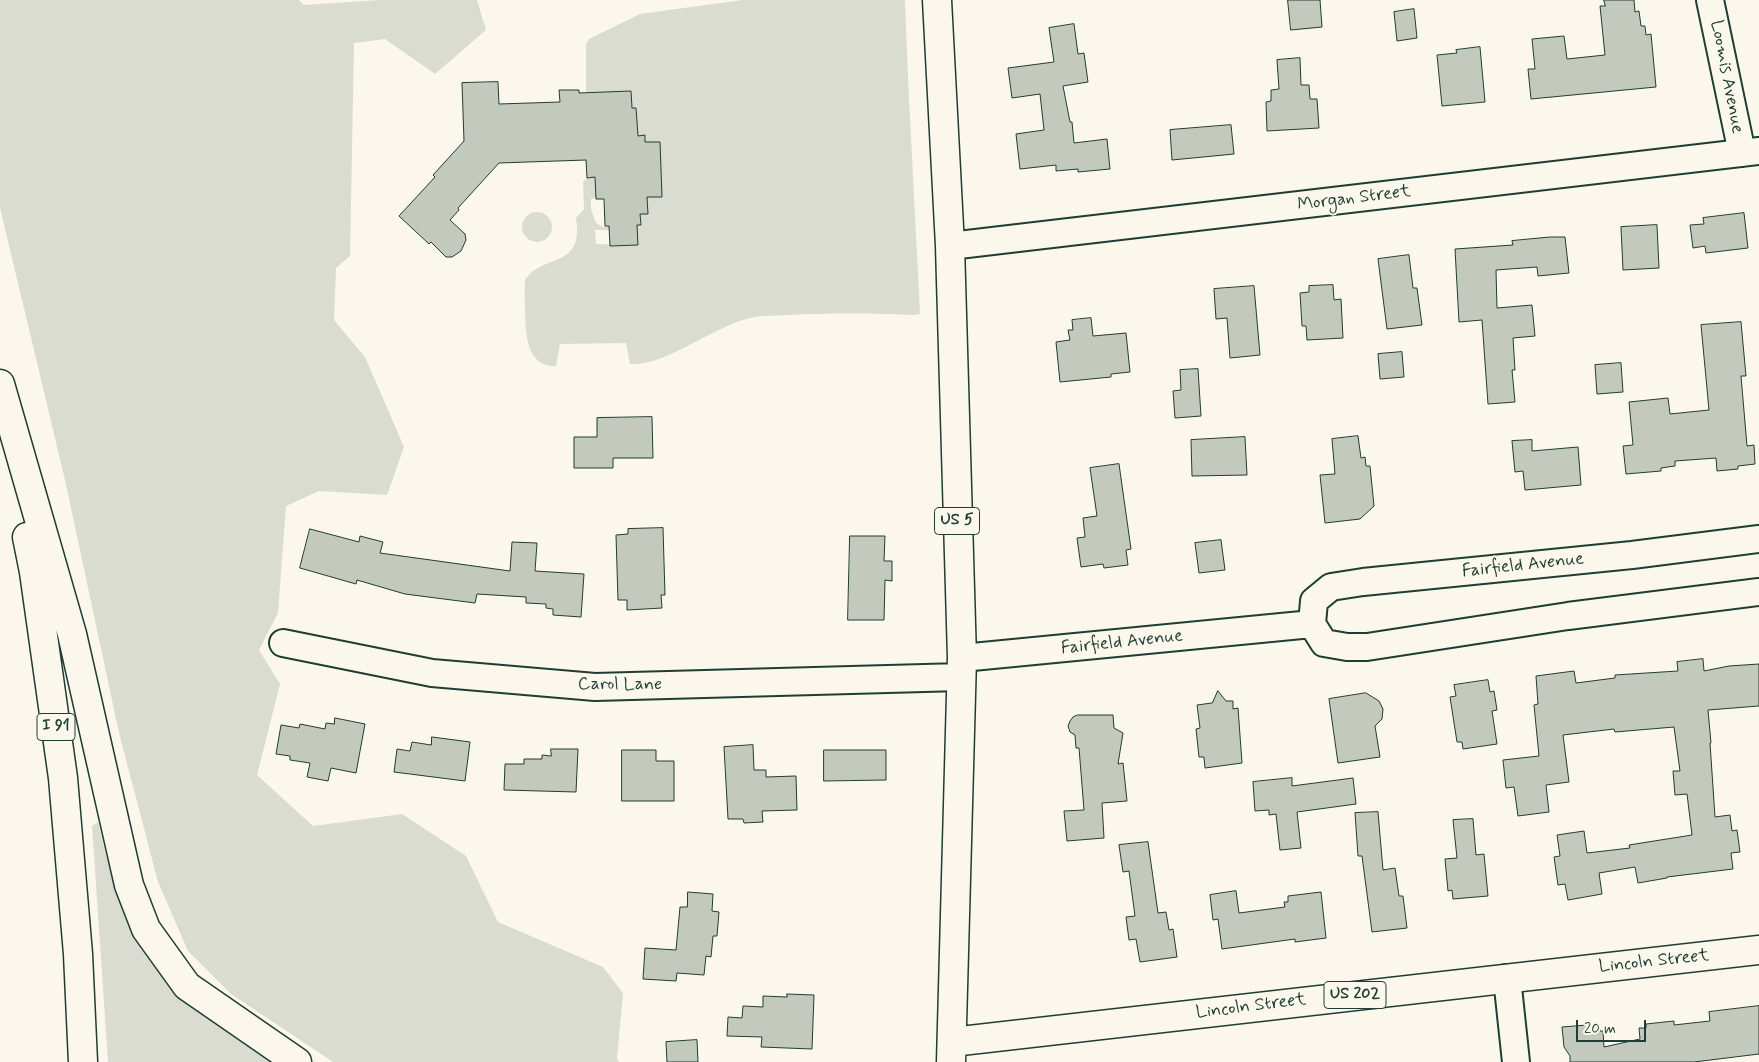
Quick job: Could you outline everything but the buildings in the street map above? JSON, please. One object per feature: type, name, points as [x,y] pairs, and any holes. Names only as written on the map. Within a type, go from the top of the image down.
[{"type":"main road","name":"US 5","points":[[937,0],[950,246],[962,667],[952,1052]]},
{"type":"main road","points":[[0,384],[72,634],[129,885],[146,929],[187,986],[297,1062]]},
{"type":"main road","name":"I 91","points":[[0,395],[34,572],[63,778],[78,954],[83,1062]]},
{"type":"main road","name":"Lincoln Street","points":[[952,1052],[1507,978],[1759,950]]},
{"type":"street","name":"Loomis Avenue","points":[[1710,0],[1750,152]]},
{"type":"street","name":"Morgan Street","points":[[950,246],[1750,152]]},
{"type":"street","name":"Fairfield Avenue","points":[[962,667],[1312,624],[1314,601],[1331,587],[1363,582],[1632,556],[1759,540]]},
{"type":"street","points":[[1312,624],[1324,643],[1347,647],[1368,647],[1568,616],[1759,592]]},
{"type":"street","name":"Carol Lane","points":[[283,643],[432,673],[595,687],[962,667]]},
{"type":"street","points":[[1507,978],[1516,1062]]},
{"type":"shaded area","points":[[0,0],[299,0],[304,5],[379,0],[477,0],[486,30],[435,74],[385,39],[354,43],[350,256],[336,268],[334,320],[365,357],[404,447],[387,495],[319,491],[286,506],[278,613],[259,650],[280,684],[257,775],[313,826],[402,814],[466,856],[498,922],[603,967],[623,993],[617,1059],[619,1062],[333,1062],[231,994],[188,951],[158,882],[119,733],[65,480],[0,208]]},
{"type":"shaded area","points":[[742,0],[905,0],[920,314],[803,314],[756,317],[718,330],[657,360],[630,364],[626,343],[560,344],[556,366],[546,365],[533,355],[527,339],[525,280],[533,271],[561,258],[574,246],[577,234],[576,218],[584,209],[583,182],[587,178],[595,177],[596,197],[591,199],[591,209],[596,223],[603,227],[610,226],[610,230],[595,230],[596,244],[638,245],[637,225],[641,224],[640,214],[648,214],[647,197],[662,197],[660,142],[645,142],[645,135],[638,136],[636,109],[632,108],[631,91],[586,94],[586,44],[589,39],[640,14]]},
{"type":"shaded area","points":[[537,212],[547,217],[552,227],[547,237],[537,242],[527,237],[522,227],[527,217]]},
{"type":"shaded area","points":[[98,822],[112,878],[125,915],[133,933],[153,965],[165,980],[193,1006],[271,1062],[108,1062],[92,826]]}]
